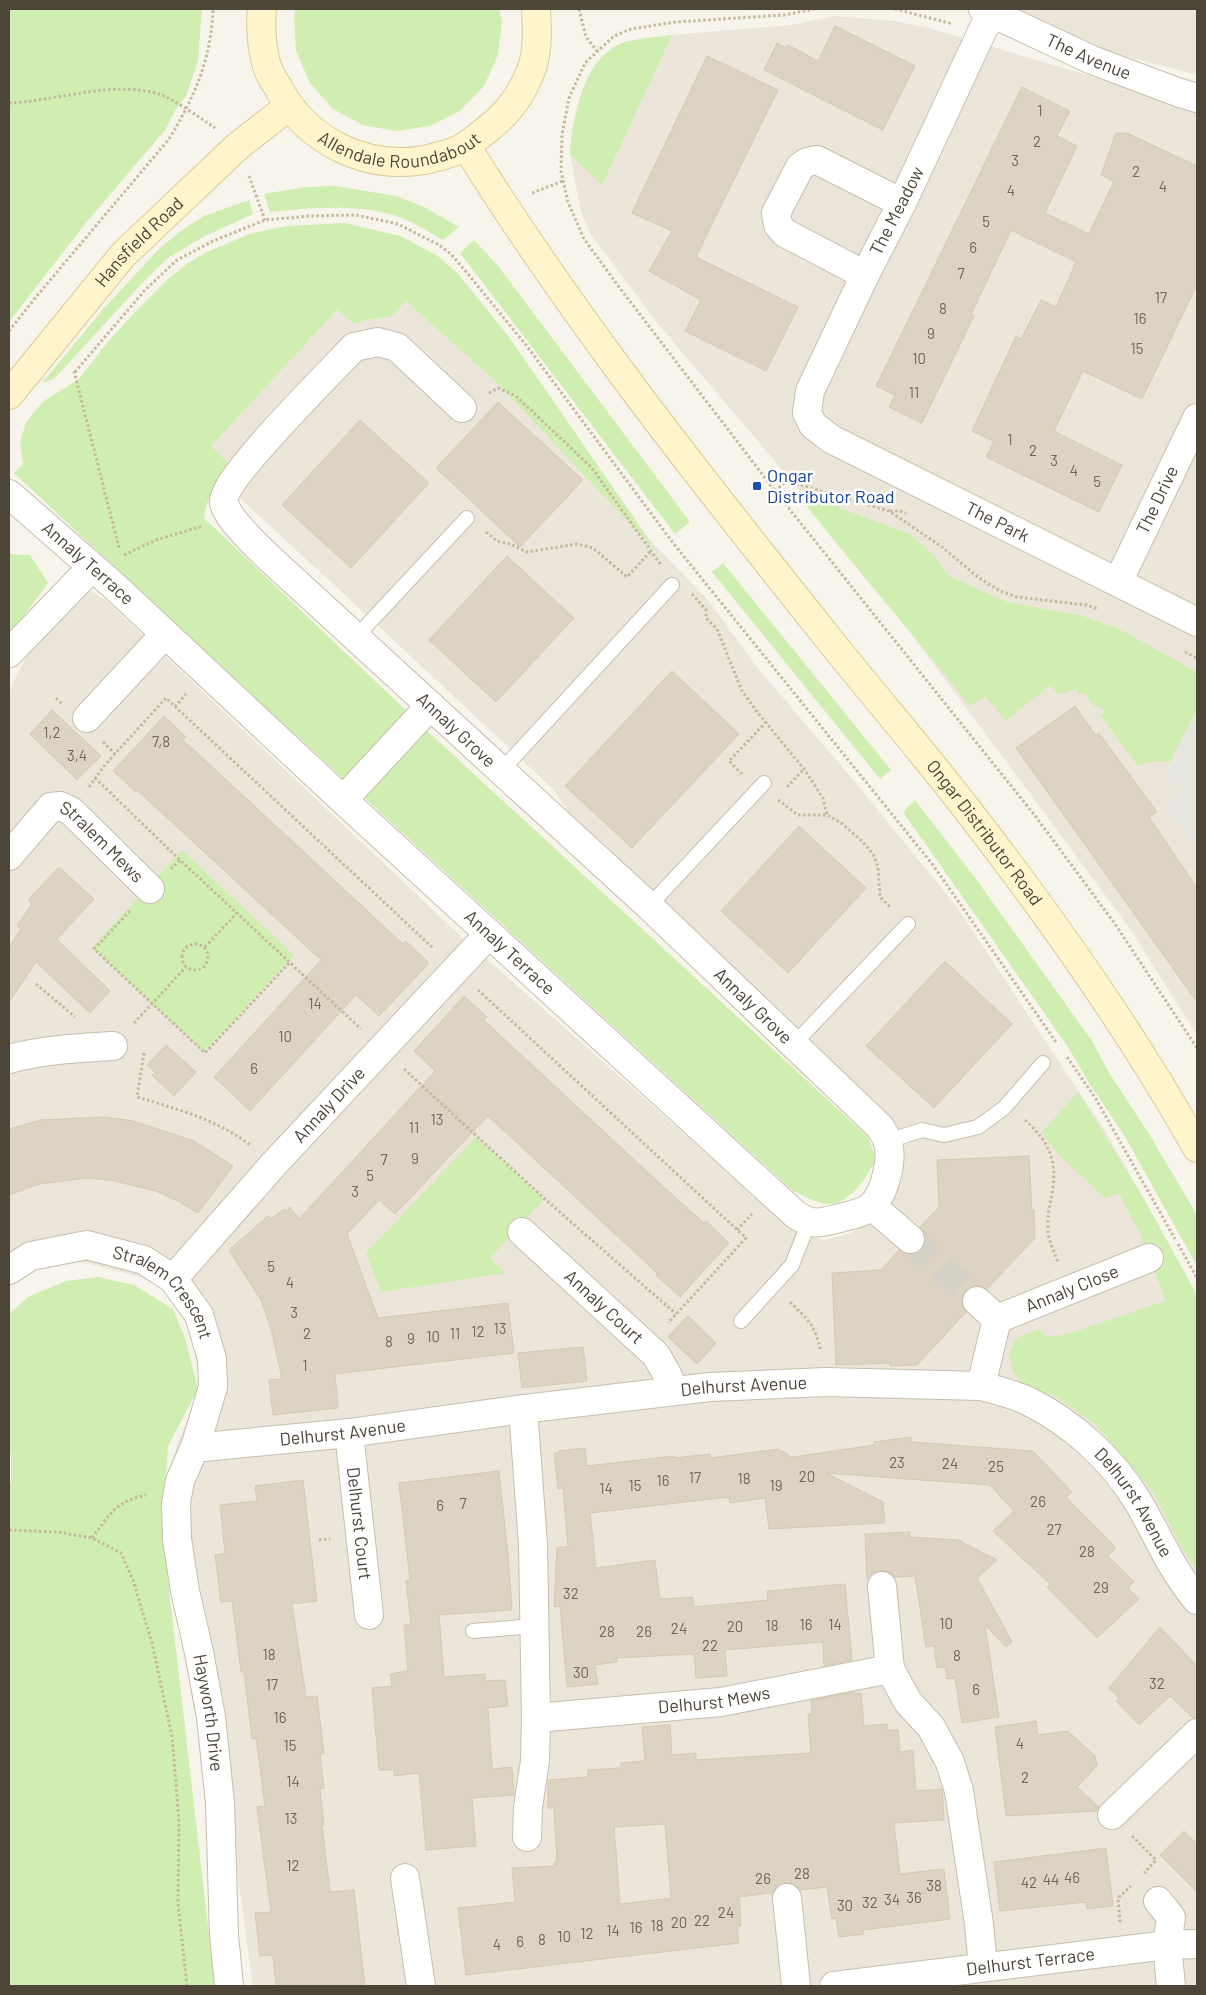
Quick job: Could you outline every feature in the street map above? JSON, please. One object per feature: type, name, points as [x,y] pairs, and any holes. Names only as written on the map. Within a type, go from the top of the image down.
[{"type":"street","name":"Allendale Roundabout","points":[[262,9],[260,22],[268,68],[288,107],[315,134],[342,150],[379,161],[410,162],[438,157],[466,146],[500,119],[522,90],[532,65],[538,38],[536,9]]},
{"type":"street","name":"The Avenue","points":[[992,17],[1092,60],[1197,98]]},
{"type":"street","name":"The Meadow","points":[[807,413],[810,391],[865,274],[902,203],[992,17]]},
{"type":"street","name":"Hansfield Road","points":[[9,395],[123,255],[238,146],[288,107]]},
{"type":"street","name":"Ongar Distributor Road","points":[[466,146],[545,269],[644,402],[833,644],[965,806],[1035,899],[1104,998],[1197,1148]]},
{"type":"street","points":[[865,274],[785,233],[778,225],[776,213],[800,167],[807,162],[817,160],[902,203]]},
{"type":"street","name":"Annaly Grove","points":[[462,408],[397,347],[378,342],[354,347],[244,464],[227,488],[224,501],[226,509],[242,530],[291,578],[649,906],[880,1127],[888,1141]]},
{"type":"street","name":"The Park","points":[[807,413],[813,425],[831,439],[1197,622]]},
{"type":"street","name":"The Drive","points":[[1118,582],[1197,418]]},
{"type":"street","name":"Annaly Terrace","points":[[9,494],[92,567],[796,1215],[809,1222]]},
{"type":"street","points":[[9,653],[92,567]]},
{"type":"street","points":[[87,718],[165,634]]},
{"type":"street","points":[[343,800],[430,706]]},
{"type":"street","name":"Stralem Mews","points":[[9,856],[51,807],[60,806],[70,811],[150,889]]},
{"type":"street","name":"Annaly Drive","points":[[173,1279],[274,1165],[489,934]]},
{"type":"street","points":[[9,1060],[22,1056],[69,1049],[113,1046]]},
{"type":"street","points":[[809,1222],[822,1222],[853,1215],[872,1206],[880,1193],[888,1173],[888,1141]]},
{"type":"street","points":[[872,1206],[910,1239]]},
{"type":"street","name":"Annaly Court","points":[[522,1232],[656,1355],[667,1374],[672,1390]]},
{"type":"street","name":"Stralem Crescent","points":[[9,1270],[31,1256],[86,1245],[144,1260],[173,1279],[199,1316],[212,1359],[213,1386],[196,1444]]},
{"type":"street","name":"Annaly Close","points":[[997,1318],[1149,1258]]},
{"type":"street","points":[[977,1301],[997,1318],[981,1386]]},
{"type":"street","name":"Delhurst Avenue","points":[[196,1444],[204,1447],[349,1433],[672,1390],[710,1387],[826,1382],[981,1386],[1028,1401],[1065,1424],[1100,1453],[1119,1473],[1137,1500],[1184,1585],[1197,1600]]},
{"type":"street","points":[[523,1409],[533,1544],[536,1718],[535,1761],[528,1806],[527,1837]]},
{"type":"street","name":"Delhurst Court","points":[[349,1433],[369,1615]]},
{"type":"street","name":"Hayworth Drive","points":[[196,1444],[180,1481],[177,1497],[178,1539],[185,1592],[199,1652],[210,1718],[218,1784],[224,1935],[229,1986]]},
{"type":"street","points":[[882,1586],[890,1669],[908,1702],[931,1727],[950,1762],[959,1791],[984,1967]]},
{"type":"street","name":"Delhurst Mews","points":[[536,1718],[721,1702],[890,1669]]},
{"type":"street","points":[[1112,1815],[1197,1733]]},
{"type":"street","points":[[405,1878],[421,1986]]},
{"type":"street","points":[[787,1898],[796,1986]]},
{"type":"street","points":[[1158,1901],[1172,1917],[1167,1945],[1171,1986]]},
{"type":"street","points":[[1167,1945],[1197,1944]]},
{"type":"street","name":"Delhurst Terrace","points":[[834,1986],[1167,1945]]},
{"type":"lane","points":[[355,638],[468,518]]},
{"type":"lane","points":[[501,771],[672,585]]},
{"type":"lane","points":[[649,906],[761,786]]},
{"type":"lane","points":[[793,1045],[908,924]]},
{"type":"lane","points":[[888,1141],[922,1130],[944,1135],[978,1127],[1008,1104],[1043,1063]]},
{"type":"lane","points":[[741,1321],[792,1265],[809,1222]]},
{"type":"lane","points":[[473,1631],[534,1626]]},
{"type":"path","points":[[9,332],[36,297],[169,139],[187,110],[202,75],[213,9]]},
{"type":"path","points":[[579,9],[586,37],[597,51]]},
{"type":"path","points":[[815,9],[784,15],[676,22],[631,29],[614,36],[585,62],[569,98],[562,135],[561,171],[568,202],[584,239],[694,387],[1036,817],[1115,924],[1197,1048]]},
{"type":"path","points":[[895,9],[929,17],[992,17]]},
{"type":"path","points":[[9,103],[122,89],[160,94],[187,110]]},
{"type":"path","points":[[75,372],[145,290],[177,260],[213,241],[265,220],[310,216],[356,215],[398,224],[439,245],[451,254],[526,345],[679,550],[933,865],[1057,1043]]},
{"type":"path","points":[[46,348],[75,372],[120,556],[156,540],[232,519]]},
{"type":"path","points":[[775,491],[787,481],[889,511],[942,547],[979,578],[1000,591],[1017,597],[1086,605],[1104,611]]},
{"type":"path","points":[[468,518],[497,541],[510,544],[527,552],[577,544],[593,548],[627,577],[650,552]]},
{"type":"path","points":[[1182,650],[1197,658]]},
{"type":"path","points":[[70,811],[104,766],[166,698],[746,1238],[647,1346]]},
{"type":"path","points":[[761,786],[729,761],[766,722]]},
{"type":"path","points":[[776,798],[798,815],[827,814],[840,822],[862,841],[873,854],[878,867],[880,897],[908,924]]},
{"type":"path","points":[[150,889],[94,949],[205,1053],[290,962]]},
{"type":"path","points":[[205,948],[237,913]]},
{"type":"path","points":[[194,944],[205,948],[209,957],[203,969],[194,971],[183,964],[182,955],[186,947],[194,944]]},
{"type":"path","points":[[133,1024],[186,967]]},
{"type":"path","points":[[36,984],[76,1019]]},
{"type":"path","points":[[129,1020],[138,1031]]},
{"type":"path","points":[[145,1050],[137,1096],[220,1124],[249,1144],[274,1165]]},
{"type":"path","points":[[1062,1051],[1096,1099],[1197,1278]]},
{"type":"path","points":[[1008,1104],[1037,1131],[1046,1142],[1052,1157],[1053,1186],[1048,1206],[1048,1230],[1068,1290]]},
{"type":"path","points":[[773,1286],[813,1324],[824,1364],[826,1382]]},
{"type":"path","points":[[92,1538],[116,1507],[131,1498],[158,1494],[177,1497]]},
{"type":"path","points":[[9,1530],[58,1532],[92,1538],[121,1553],[133,1580],[152,1642],[172,1736],[179,1822],[178,1903],[187,1986]]},
{"type":"shaded area","points":[[1015,9],[1197,9],[1197,75],[1102,50]]},
{"type":"shaded area","points":[[835,16],[895,21],[929,28],[1197,109],[1197,1035],[1131,930],[837,534],[658,324],[590,233],[581,212],[570,154],[572,129],[584,86],[594,66],[607,52],[622,43],[672,35],[791,25]]},
{"type":"shaded area","points":[[406,301],[497,383],[709,601],[756,666],[855,782],[956,906],[1107,1134],[1197,1295],[1197,1986],[253,1986],[230,1820],[202,1750],[173,1599],[169,1486],[177,1444],[202,1387],[190,1330],[171,1293],[140,1277],[82,1262],[36,1270],[9,1288],[9,691],[66,576],[107,601],[453,929],[794,1231],[823,1240],[849,1234],[877,1217],[895,1192],[905,1154],[867,1130],[793,1066],[641,917],[553,789],[219,479],[211,446],[337,310],[357,324],[366,320],[391,317]]},
{"type":"shaded area","points":[[1197,712],[1197,848],[1165,806],[1185,790],[1164,779]]},
{"type":"green space","points":[[9,9],[202,9],[198,61],[186,96],[176,109],[165,130],[85,224],[9,322]]},
{"type":"green space","points":[[296,9],[499,9],[502,21],[498,55],[484,86],[460,111],[430,126],[396,131],[363,125],[333,109],[310,83],[296,51],[294,17]]},
{"type":"green space","points":[[672,35],[602,185],[570,154],[577,107],[589,75],[609,51],[622,43]]},
{"type":"green space","points":[[335,186],[396,196],[424,207],[459,227],[443,240],[403,219],[375,211],[330,208],[270,212],[264,194],[305,187]]},
{"type":"green space","points":[[249,200],[253,214],[203,237],[168,258],[145,280],[54,379],[42,383],[105,307],[159,249],[182,230],[204,216]]},
{"type":"green space","points":[[345,223],[400,236],[438,256],[459,275],[509,337],[659,554],[497,383],[406,301],[391,317],[366,320],[356,324],[337,310],[211,446],[230,465],[210,497],[204,518],[436,739],[868,1137],[876,1159],[862,1182],[842,1201],[826,1204],[814,1201],[793,1191],[202,649],[14,473],[23,464],[20,441],[26,423],[34,412],[44,401],[79,379],[107,343],[137,310],[185,265],[207,252],[252,233],[287,226]]},
{"type":"green space","points":[[474,240],[498,266],[690,522],[675,534],[460,253]]},
{"type":"green space","points":[[801,499],[831,505],[910,534],[933,555],[949,576],[1007,602],[1079,615],[1117,628],[1197,672],[1197,709],[1170,762],[1154,761],[1138,766],[1100,715],[1105,712],[1098,705],[1094,707],[1084,693],[1079,695],[1075,689],[1058,695],[1051,685],[1006,720],[985,697],[970,706]]},
{"type":"green space","points":[[9,554],[30,555],[48,583],[17,625],[9,630]]},
{"type":"green space","points":[[723,563],[891,770],[880,779],[712,572]]},
{"type":"green space","points":[[915,800],[976,879],[1092,1041],[1108,1071],[1149,1134],[1197,1215],[1197,1266],[1124,1135],[1089,1083],[1068,1047],[903,812]]},
{"type":"green space","points":[[182,850],[294,955],[204,1052],[92,947]]},
{"type":"green space","points":[[1078,1092],[1144,1199],[1197,1295],[1197,1570],[1182,1549],[1153,1492],[1096,1425],[1055,1396],[1024,1388],[1012,1369],[1009,1354],[1016,1338],[1039,1329],[1047,1337],[1068,1334],[1166,1301],[1141,1236],[1119,1193],[1105,1199],[1056,1152],[1042,1132]]},
{"type":"green space","points":[[476,1137],[544,1199],[490,1258],[506,1273],[381,1292],[366,1253]]},
{"type":"green space","points":[[98,1277],[134,1285],[173,1309],[185,1338],[198,1389],[168,1446],[163,1519],[170,1598],[215,1986],[9,1986],[9,1487],[11,1482],[11,1455],[9,1451],[9,1314],[28,1297],[66,1281]]},
{"type":"building","points":[[835,26],[915,66],[883,130],[764,70],[777,43],[786,48],[788,45],[818,61]]},
{"type":"building","points":[[707,56],[778,90],[696,257],[798,307],[766,371],[685,331],[701,300],[649,271],[672,231],[632,213]]},
{"type":"building","points":[[1022,87],[1070,111],[1057,136],[1077,146],[1045,213],[1089,234],[1114,181],[1101,175],[1116,133],[1127,133],[1197,166],[1197,285],[1142,399],[1083,371],[1054,431],[1122,465],[1099,512],[986,457],[994,441],[972,431],[1016,336],[1021,339],[1041,300],[1056,307],[1076,262],[1011,230],[971,315],[974,316],[922,423],[889,407],[895,395],[876,386]]},
{"type":"building","points":[[498,402],[583,480],[520,547],[436,468]]},
{"type":"building","points":[[360,420],[429,483],[351,568],[282,505]]},
{"type":"building","points":[[507,556],[574,618],[496,702],[429,640]]},
{"type":"building","points":[[672,671],[739,734],[632,848],[565,786]]},
{"type":"building","points":[[1075,706],[1096,736],[1099,733],[1157,812],[1149,817],[1197,888],[1197,1002],[1016,748]]},
{"type":"building","points":[[52,710],[101,756],[77,780],[30,734]]},
{"type":"building","points":[[164,716],[186,737],[183,740],[403,944],[406,941],[429,963],[379,1016],[356,995],[250,1111],[214,1077],[321,960],[137,790],[135,791],[113,771]]},
{"type":"building","points":[[799,826],[866,888],[788,973],[721,911]]},
{"type":"building","points":[[59,867],[94,899],[57,939],[110,991],[90,1013],[36,962],[9,1002],[9,947],[21,929],[17,926],[32,904],[28,900]]},
{"type":"building","points":[[945,961],[1012,1024],[934,1108],[866,1046]]},
{"type":"building","points":[[464,996],[487,1017],[484,1020],[502,1037],[667,1190],[704,1223],[706,1221],[729,1243],[680,1297],[656,1275],[657,1273],[488,1116],[395,1214],[379,1200],[347,1234],[378,1318],[508,1303],[514,1353],[335,1374],[338,1408],[273,1415],[269,1380],[282,1379],[272,1332],[261,1300],[229,1250],[268,1216],[271,1219],[284,1209],[286,1211],[290,1207],[299,1219],[435,1071],[414,1051]]},
{"type":"building","points":[[166,1045],[196,1072],[174,1096],[152,1075],[155,1072],[147,1065]]},
{"type":"building","points":[[104,1117],[133,1121],[194,1141],[233,1166],[198,1213],[156,1191],[110,1180],[87,1178],[39,1184],[9,1195],[9,1129],[41,1120]]},
{"type":"building","points":[[1029,1156],[1035,1238],[987,1289],[980,1286],[972,1286],[966,1290],[962,1298],[962,1305],[966,1312],[917,1365],[890,1366],[890,1363],[836,1365],[832,1273],[881,1270],[899,1250],[908,1254],[915,1254],[921,1250],[925,1241],[925,1233],[920,1227],[939,1207],[937,1160]]},
{"type":"building","points":[[688,1316],[716,1343],[697,1364],[668,1337]]},
{"type":"building","points":[[583,1347],[587,1381],[522,1388],[518,1353]]},
{"type":"building","points":[[911,1437],[912,1442],[1033,1451],[1072,1492],[1066,1497],[1116,1548],[1108,1556],[1134,1582],[1128,1588],[1139,1599],[1097,1638],[1047,1587],[1050,1584],[993,1531],[1014,1511],[990,1485],[826,1473],[883,1502],[885,1523],[769,1529],[765,1498],[730,1503],[729,1497],[590,1513],[596,1568],[655,1560],[660,1599],[693,1597],[694,1607],[768,1600],[767,1591],[845,1584],[852,1660],[824,1666],[823,1642],[725,1650],[727,1676],[696,1678],[694,1654],[616,1658],[617,1662],[595,1665],[598,1684],[567,1687],[560,1606],[554,1607],[557,1547],[568,1547],[563,1488],[558,1489],[554,1453],[585,1448],[587,1466],[674,1456],[674,1458],[710,1454],[710,1458],[778,1449],[789,1455],[789,1457],[794,1457],[874,1445],[874,1442]]},
{"type":"building","points":[[499,1471],[512,1610],[439,1615],[444,1677],[485,1674],[485,1681],[505,1680],[508,1706],[488,1708],[492,1769],[512,1767],[514,1795],[472,1798],[476,1846],[426,1850],[419,1773],[394,1776],[394,1770],[379,1770],[372,1688],[392,1686],[390,1674],[408,1671],[404,1625],[411,1624],[406,1581],[410,1580],[399,1483]]},
{"type":"building","points":[[303,1480],[317,1601],[292,1604],[306,1697],[317,1696],[324,1754],[320,1754],[324,1788],[320,1789],[324,1825],[322,1825],[330,1892],[354,1890],[365,1986],[276,1986],[273,1955],[260,1956],[255,1913],[271,1912],[257,1807],[265,1806],[256,1738],[252,1739],[244,1672],[241,1672],[232,1601],[221,1602],[215,1555],[225,1553],[220,1505],[257,1501],[255,1486]]},
{"type":"building","points":[[910,1532],[910,1537],[958,1540],[997,1560],[977,1578],[1012,1642],[1006,1647],[985,1625],[999,1717],[962,1723],[955,1678],[947,1679],[945,1667],[937,1668],[934,1645],[926,1647],[915,1576],[895,1577],[889,1572],[881,1570],[873,1573],[867,1579],[865,1534]]},
{"type":"building","points":[[1160,1627],[1197,1666],[1197,1718],[1193,1718],[1170,1696],[1139,1725],[1116,1701],[1119,1698],[1109,1688]]},
{"type":"building","points":[[855,1692],[855,1694],[861,1693],[864,1726],[887,1724],[888,1730],[898,1730],[900,1752],[913,1750],[916,1791],[942,1789],[944,1820],[894,1823],[900,1874],[944,1869],[950,1919],[863,1930],[863,1934],[839,1937],[836,1918],[832,1919],[827,1887],[800,1890],[794,1884],[785,1883],[778,1886],[772,1893],[739,1897],[741,1926],[737,1927],[739,1943],[466,1975],[458,1908],[515,1902],[512,1868],[555,1866],[554,1862],[557,1862],[554,1808],[548,1808],[548,1780],[588,1777],[588,1770],[621,1768],[621,1763],[645,1761],[642,1727],[670,1725],[672,1755],[696,1753],[696,1760],[811,1753],[808,1714],[812,1714],[811,1700]],"holes":[[[665,1824],[671,1898],[620,1904],[614,1827]]]},
{"type":"building","points":[[1036,1721],[1038,1735],[1068,1731],[1095,1756],[1097,1766],[1077,1787],[1099,1807],[1097,1811],[1006,1816],[995,1727]]},
{"type":"building","points":[[1184,1831],[1197,1844],[1197,1892],[1160,1855]]},
{"type":"building","points":[[1106,1848],[1113,1906],[1087,1909],[1086,1902],[1000,1911],[994,1862]]},
{"type":"tunnel","points":[[910,1239],[977,1301]]},
{"type":"place","name":"Ongar Distributor Road","points":[[757,486]]}]
